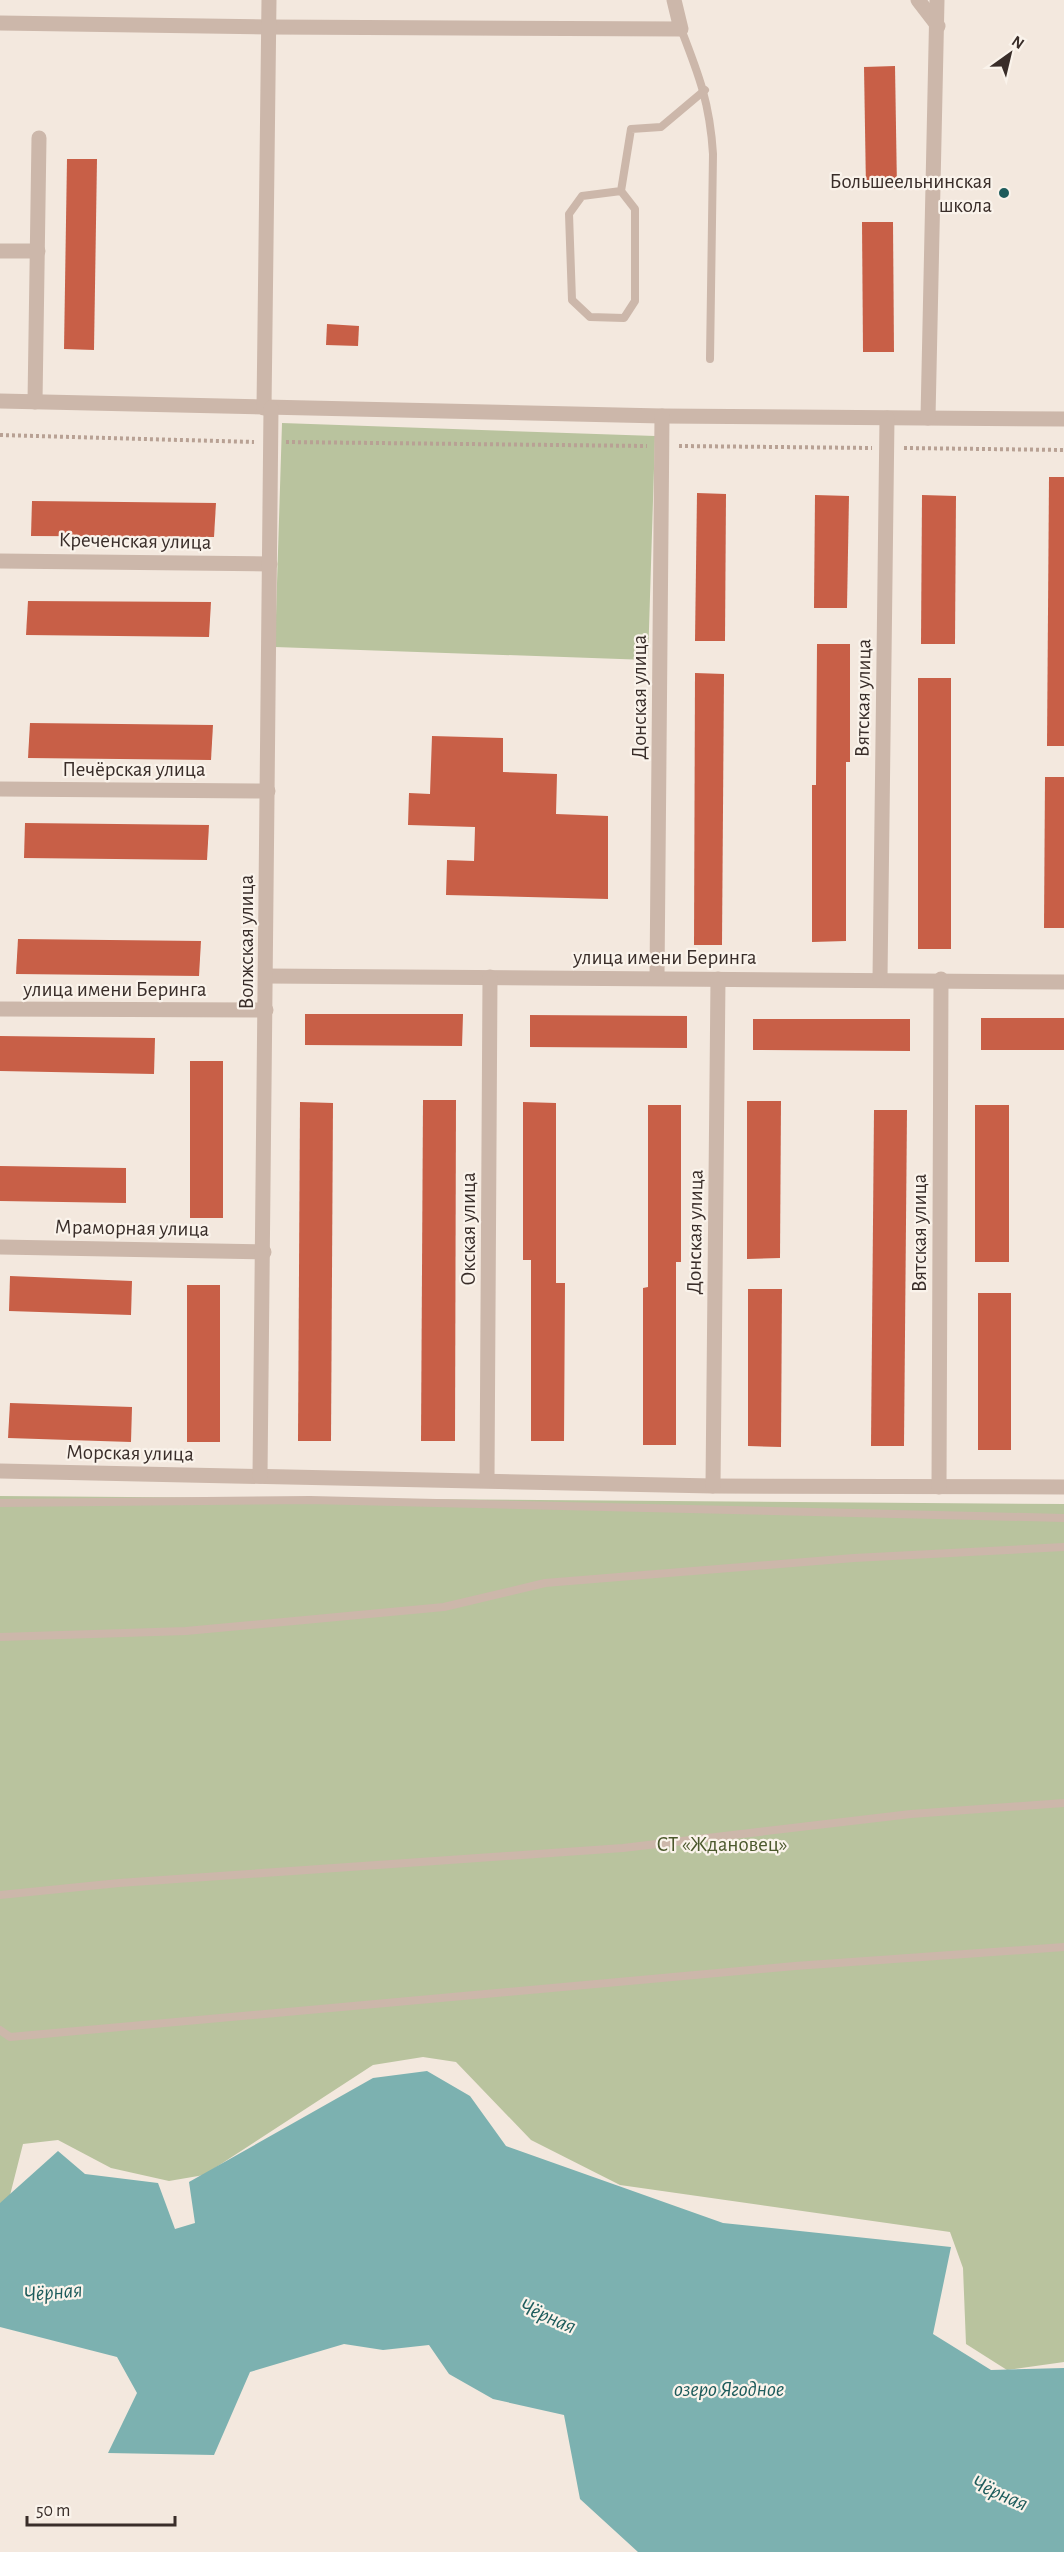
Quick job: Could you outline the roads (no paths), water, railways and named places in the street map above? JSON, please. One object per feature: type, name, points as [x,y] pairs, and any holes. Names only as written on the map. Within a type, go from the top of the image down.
[{"type":"street","name":"Волжская улица","points":[[260,1476],[271,442],[267,408],[269,0]]},
{"type":"street","points":[[0,23],[681,29],[674,0]]},
{"type":"street","points":[[918,0],[938,26]]},
{"type":"street","points":[[928,418],[937,0]]},
{"type":"street","points":[[35,402],[39,138]]},
{"type":"street","points":[[0,251],[38,251]]},
{"type":"street","points":[[0,402],[662,416],[1064,419]]},
{"type":"street","name":"Донская улица","points":[[657,978],[662,416]]},
{"type":"street","name":"Вятская улица","points":[[880,979],[887,418]]},
{"type":"street","name":"Креченская улица","points":[[0,561],[270,564]]},
{"type":"street","name":"Печёрская улица","points":[[0,789],[268,791]]},
{"type":"street","name":"улица имени Беринга","points":[[266,976],[941,979],[1064,982]]},
{"type":"street","name":"Окская улица","points":[[487,1480],[490,977]]},
{"type":"street","name":"Донская улица","points":[[713,1486],[718,979]]},
{"type":"street","name":"Вятская улица","points":[[939,1487],[941,979]]},
{"type":"street","name":"улица имени Беринга","points":[[0,1009],[266,1010]]},
{"type":"street","name":"Мраморная улица","points":[[0,1247],[264,1252]]},
{"type":"street","name":"Морская улица","points":[[0,1471],[713,1486],[1064,1487]]},
{"type":"lane","points":[[681,29],[705,90],[711,123],[713,154],[710,359]]},
{"type":"lane","points":[[621,191],[582,196],[569,214],[572,300],[590,317],[624,318],[635,301],[635,209],[621,191],[631,129],[661,128],[705,90]]},
{"type":"lane","points":[[0,1503],[310,1500],[1064,1518]]},
{"type":"lane","points":[[0,1637],[186,1631],[444,1607],[545,1583],[799,1562],[1064,1547]]},
{"type":"lane","points":[[0,1895],[119,1883],[623,1848],[911,1814],[1064,1803]]},
{"type":"lane","points":[[0,2030],[10,2037],[795,1966],[1064,1947]]},
{"type":"water","name":"озеро Ягодное","points":[[427,2071],[470,2096],[506,2146],[723,2223],[951,2247],[933,2334],[991,2370],[1064,2368],[1064,2552],[638,2552],[580,2499],[564,2415],[493,2399],[449,2374],[429,2345],[383,2350],[344,2344],[250,2372],[214,2455],[108,2453],[137,2393],[117,2357],[0,2327],[0,2203],[58,2151],[85,2174],[158,2183],[175,2229],[195,2223],[189,2182],[373,2078]]},
{"type":"place","name":"Большеельнинская школа","points":[[1004,193]]},
{"type":"park label","name":"СТ «Ждановец»","points":[[722,1844]]},
{"type":"water label","name":"Чёрная","points":[[53,2292]]},
{"type":"water label","name":"Чёрная","points":[[548,2316]]},
{"type":"water label","name":"Чёрная","points":[[1000,2493]]}]
